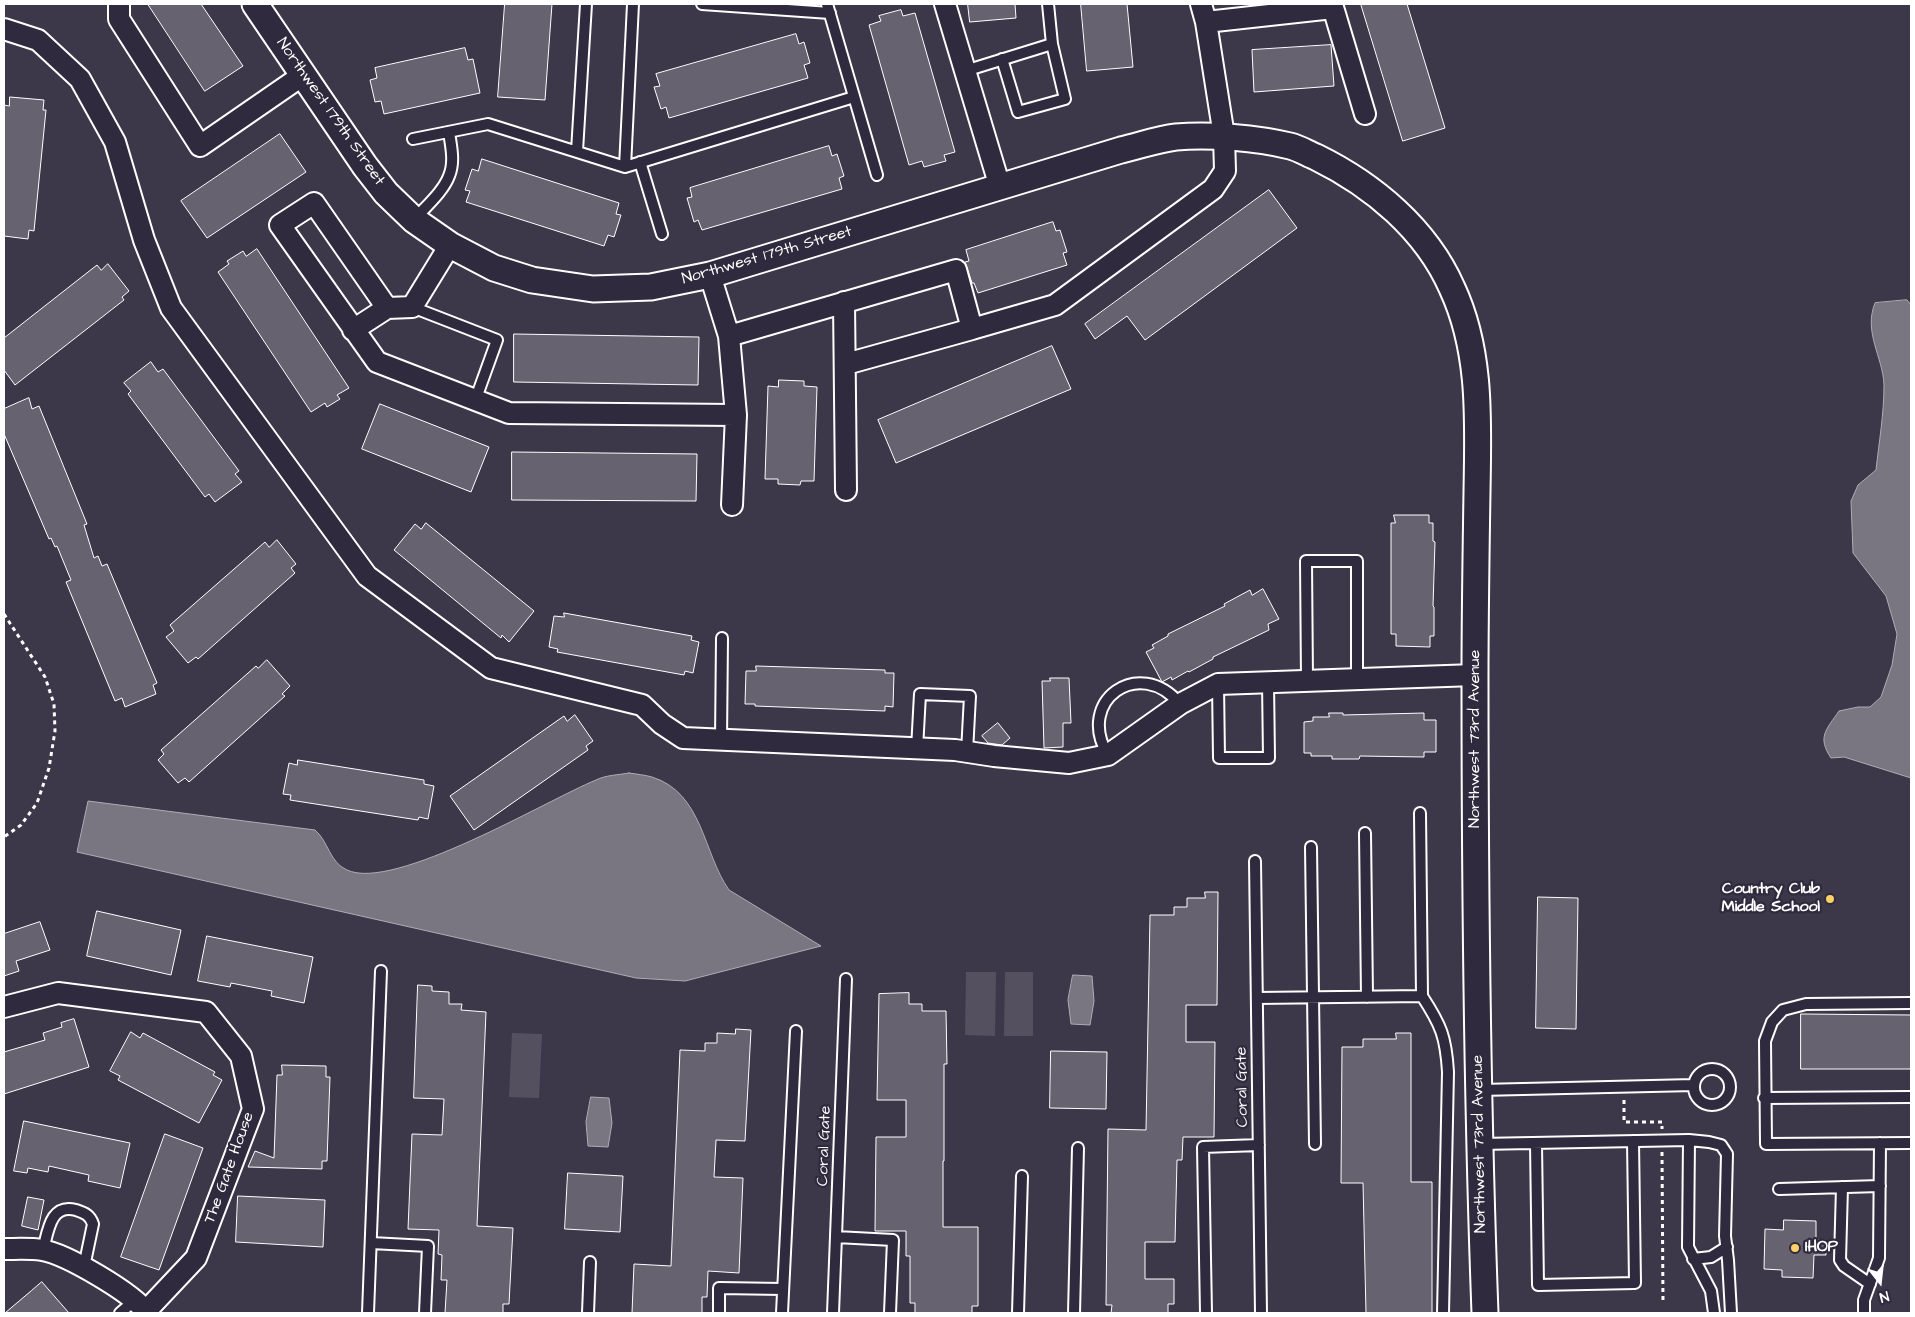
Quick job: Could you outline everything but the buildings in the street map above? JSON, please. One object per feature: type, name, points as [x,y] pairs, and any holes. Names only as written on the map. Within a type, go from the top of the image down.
[{"type":"street","points":[[119,4],[119,18],[200,146],[303,75]]},
{"type":"street","points":[[945,4],[1000,186]]},
{"type":"street","name":"Northwest 179th Street","points":[[262,6],[303,75],[365,166],[386,193],[414,220],[450,245],[494,268],[532,280],[593,289],[651,287],[710,275],[1121,150],[1174,137],[1224,136],[1292,146],[1342,170],[1378,195]]},
{"type":"street","points":[[846,364],[1055,305],[1212,189],[1225,171],[1224,136],[1204,13],[1332,6],[1366,114]]},
{"type":"street","points":[[4,29],[38,40],[80,79],[115,142],[144,240],[171,308],[367,576],[491,668],[642,705],[662,724],[683,738],[967,752],[1069,763],[1108,755],[1180,704],[1218,684],[1475,675]]},
{"type":"street","name":"Northwest 73rd Avenue","points":[[1378,195],[1409,223],[1434,255],[1452,286],[1466,323],[1475,369],[1478,430],[1475,675],[1478,1090],[1485,1313]]},
{"type":"street","points":[[387,308],[314,204],[280,225],[377,362],[510,413],[736,415]]},
{"type":"street","points":[[353,330],[387,308],[412,307],[450,245]]},
{"type":"street","points":[[729,336],[956,270],[972,329]]},
{"type":"street","points":[[710,275],[729,336],[736,415],[732,505]]},
{"type":"street","points":[[844,302],[846,490]]},
{"type":"street","name":"The Gate House","points":[[4,1007],[58,994],[206,1012],[241,1056],[253,1109],[196,1258],[137,1310],[84,1267],[43,1250],[5,1254]]},
{"type":"lane","points":[[577,151],[586,4]]},
{"type":"lane","points":[[625,166],[633,4]]},
{"type":"lane","points":[[702,4],[829,9],[877,176]]},
{"type":"lane","points":[[1002,59],[1018,112],[1065,99],[1052,44],[1048,4]]},
{"type":"lane","points":[[965,71],[1052,44]]},
{"type":"lane","points":[[413,139],[488,124],[625,166],[854,97]]},
{"type":"lane","points":[[414,220],[450,176],[453,151],[449,132]]},
{"type":"lane","points":[[640,162],[662,234]]},
{"type":"lane","points":[[412,307],[497,340],[475,401]]},
{"type":"lane","points":[[1307,681],[1306,561],[1357,561],[1357,679]]},
{"type":"lane","points":[[721,740],[722,638]]},
{"type":"lane","points":[[1108,755],[1101,743],[1098,729],[1100,714],[1106,701],[1116,691],[1129,684],[1144,682],[1158,686],[1170,693],[1180,704]]},
{"type":"lane","points":[[1218,684],[1218,758],[1269,758],[1268,682]]},
{"type":"lane","points":[[917,749],[920,694],[970,696],[967,752]]},
{"type":"lane","points":[[1420,813],[1422,996],[1437,1019],[1446,1044],[1448,1072],[1443,1313]]},
{"type":"lane","points":[[1365,833],[1367,997]]},
{"type":"lane","points":[[1311,847],[1315,1144]]},
{"type":"lane","name":"Coral Gate","points":[[1255,861],[1261,1313]]},
{"type":"lane","points":[[368,1313],[381,971]]},
{"type":"lane","name":"Coral Gate","points":[[833,1313],[846,979]]},
{"type":"lane","points":[[1257,998],[1422,996]]},
{"type":"lane","points":[[1911,1003],[1806,1004],[1783,1010],[1772,1022],[1765,1041],[1764,1098],[1766,1144],[1911,1143]]},
{"type":"lane","points":[[782,1313],[796,1031]]},
{"type":"lane","points":[[1478,1090],[1694,1085]]},
{"type":"lane","points":[[1764,1098],[1911,1097]]},
{"type":"lane","points":[[1689,1140],[1688,1247],[1711,1291],[1714,1313]]},
{"type":"lane","points":[[1479,1144],[1689,1140],[1721,1145],[1727,1154],[1725,1236],[1731,1313]]},
{"type":"lane","points":[[1536,1144],[1538,1285],[1636,1283],[1633,1141]]},
{"type":"lane","points":[[1864,1313],[1864,1300],[1879,1258],[1880,1143]]},
{"type":"lane","points":[[1206,1313],[1202,1147],[1259,1145]]},
{"type":"lane","points":[[1074,1313],[1078,1148]]},
{"type":"lane","points":[[1018,1313],[1022,1176]]},
{"type":"lane","points":[[1779,1189],[1880,1186]]},
{"type":"lane","points":[[1842,1187],[1840,1260],[1844,1266],[1870,1284]]},
{"type":"lane","points":[[43,1250],[52,1219],[56,1213],[68,1208],[86,1213],[91,1218],[93,1224],[84,1267]]},
{"type":"lane","points":[[836,1237],[894,1240],[890,1313]]},
{"type":"lane","points":[[371,1243],[428,1246],[425,1313]]},
{"type":"lane","points":[[1693,1259],[1711,1257],[1727,1247]]},
{"type":"lane","points":[[588,1313],[590,1262]]},
{"type":"lane","points":[[719,1313],[719,1288],[783,1289]]},
{"type":"path","points":[[4,614],[45,677],[54,704],[55,731],[49,768],[37,803],[20,825],[4,837]]},
{"type":"path","points":[[1623,1087],[1624,1122],[1662,1122],[1663,1303]]},
{"type":"shaded area","points":[[1907,300],[1911,305],[1911,778],[1844,757],[1831,758],[1824,739],[1827,729],[1839,711],[1858,707],[1870,707],[1881,697],[1892,665],[1897,634],[1886,596],[1853,553],[1851,501],[1858,485],[1876,470],[1884,385],[1872,334],[1871,324],[1875,303]]},
{"type":"shaded area","points":[[629,773],[652,777],[669,785],[682,796],[700,826],[720,875],[729,890],[821,946],[685,981],[636,978],[77,852],[88,801],[315,830],[336,862],[341,866],[347,870],[369,873],[399,868],[434,856],[471,841],[600,778]]},
{"type":"shaded area","points":[[966,972],[996,972],[995,1036],[965,1035]]},
{"type":"shaded area","points":[[1005,972],[1033,972],[1033,1036],[1004,1036]]},
{"type":"shaded area","points":[[1073,975],[1092,976],[1094,1001],[1090,1025],[1071,1024],[1068,1000]]},
{"type":"shaded area","points":[[512,1033],[542,1034],[539,1098],[509,1097]]},
{"type":"shaded area","points":[[591,1097],[609,1098],[612,1123],[608,1147],[588,1146],[586,1122]]},
{"type":"place","name":"Country Club Middle School","points":[[1830,899]]},
{"type":"place","name":"IHOP","points":[[1795,1248]]}]
